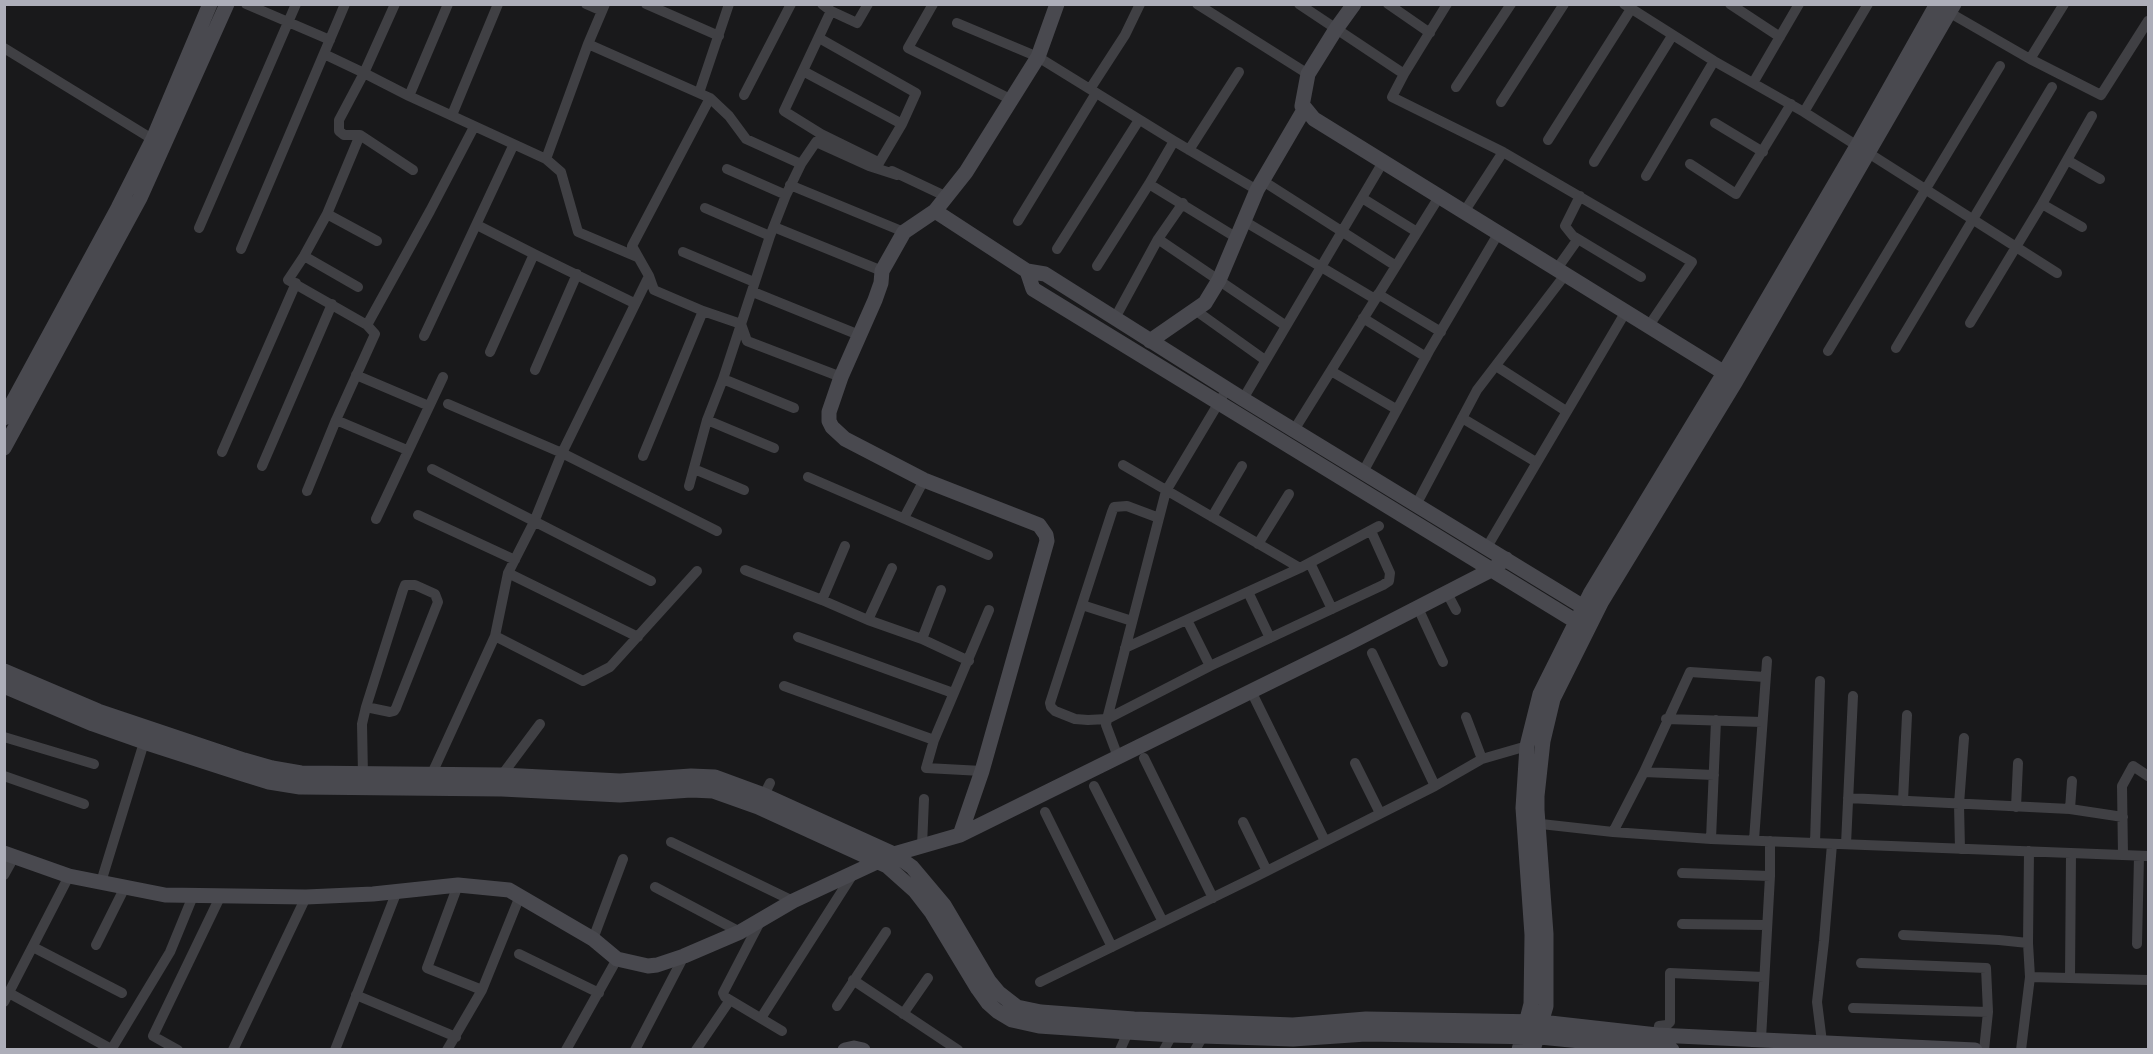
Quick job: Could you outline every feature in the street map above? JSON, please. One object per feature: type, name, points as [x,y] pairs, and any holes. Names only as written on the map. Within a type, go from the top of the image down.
[{"type":"street","points":[[4,448],[140,198],[210,4]]},
{"type":"street","points":[[4,418],[118,208],[158,143],[227,4]]},
{"type":"street","points":[[246,4],[330,40]]},
{"type":"street","points":[[199,228],[296,4]]},
{"type":"street","points":[[241,249],[345,4]]},
{"type":"street","points":[[395,4],[338,126],[339,131],[344,135],[360,135],[413,170]]},
{"type":"street","points":[[409,96],[448,4]]},
{"type":"street","points":[[452,116],[498,4]]},
{"type":"street","points":[[546,159],[588,44],[604,8],[586,4]]},
{"type":"street","points":[[646,4],[720,36]]},
{"type":"street","points":[[729,4],[704,95],[632,246],[654,290],[741,324]]},
{"type":"street","points":[[744,95],[791,4]]},
{"type":"street","points":[[868,4],[857,23],[826,8],[819,38],[784,111],[818,138],[869,166],[897,175],[945,196]]},
{"type":"street","points":[[933,4],[908,48],[1012,100]]},
{"type":"street","points":[[1018,221],[1125,35],[1140,4]]},
{"type":"street","points":[[1197,4],[1212,8],[1308,74]]},
{"type":"street","points":[[1299,4],[1404,74]]},
{"type":"street","points":[[1354,4],[1336,28],[1308,74],[1302,106],[1314,119],[1730,377]]},
{"type":"street","points":[[1388,4],[1430,33]]},
{"type":"street","points":[[1447,4],[1392,98],[1503,152],[1692,262],[1648,327]]},
{"type":"street","points":[[1456,87],[1511,4]]},
{"type":"street","points":[[1501,102],[1564,4]]},
{"type":"street","points":[[1730,4],[1780,37]]},
{"type":"street","points":[[1753,83],[1799,4]]},
{"type":"street","points":[[1804,112],[1868,4]]},
{"type":"street","points":[[2030,59],[2064,4]]},
{"type":"street","points":[[960,835],[982,771],[1047,541],[1046,535],[1044,529],[1039,525],[924,480],[837,434],[829,421],[829,412],[841,377],[881,283],[882,271],[904,232],[935,211],[966,172],[1038,57],[1054,6]]},
{"type":"street","points":[[1548,140],[1627,7],[1714,61],[1804,112],[2057,273]]},
{"type":"street","points":[[1530,1036],[1532,935],[1527,746],[1540,694],[1730,377],[1944,7],[2030,59],[2101,95],[2148,21]]},
{"type":"street","points":[[957,23],[1038,57],[1189,150],[1260,185],[1342,231],[1396,266]]},
{"type":"street","points":[[1594,162],[1672,36]]},
{"type":"street","points":[[819,38],[916,93],[902,124],[879,163]]},
{"type":"street","points":[[588,44],[704,95],[729,116],[746,139],[801,164]]},
{"type":"street","points":[[4,48],[158,143]]},
{"type":"street","points":[[324,54],[513,146],[546,159],[561,172],[578,232],[637,257]]},
{"type":"street","points":[[1646,176],[1714,61]]},
{"type":"street","points":[[1828,351],[2000,66]]},
{"type":"street","points":[[803,71],[902,124]]},
{"type":"street","points":[[1189,150],[1239,72]]},
{"type":"street","points":[[1896,348],[2052,87]]},
{"type":"street","points":[[1690,164],[1736,194],[1791,104]]},
{"type":"street","points":[[1150,340],[1205,303],[1219,280],[1260,185],[1305,108]]},
{"type":"street","points":[[1970,323],[2092,116]]},
{"type":"street","points":[[1057,249],[1139,120]]},
{"type":"street","points":[[1715,123],[1763,152]]},
{"type":"street","points":[[367,325],[474,127]]},
{"type":"street","points":[[307,491],[375,334],[367,325],[288,280],[327,214],[360,135]]},
{"type":"street","points":[[818,138],[879,163],[897,175]]},
{"type":"street","points":[[689,486],[707,420],[772,231],[788,190],[818,138]]},
{"type":"street","points":[[1097,266],[1174,141]]},
{"type":"street","points":[[423,336],[513,146]]},
{"type":"street","points":[[1464,212],[1503,152]]},
{"type":"street","points":[[2067,160],[2100,179]]},
{"type":"street","points":[[1243,399],[1383,162]]},
{"type":"street","points":[[727,169],[904,232]]},
{"type":"street","points":[[1149,184],[1237,238]]},
{"type":"street","points":[[1294,430],[1438,196]]},
{"type":"street","points":[[1580,196],[1565,226],[1578,239],[1641,278]]},
{"type":"street","points":[[1362,198],[1417,232]]},
{"type":"street","points":[[1115,318],[1158,239],[1183,203]]},
{"type":"street","points":[[2042,204],[2082,227]]},
{"type":"street","points":[[705,208],[882,271]]},
{"type":"street","points":[[935,211],[1027,271],[1045,274],[1243,399],[1590,610]]},
{"type":"street","points":[[327,214],[377,241]]},
{"type":"street","points":[[1244,221],[1321,267],[1441,332]]},
{"type":"street","points":[[477,225],[634,303]]},
{"type":"street","points":[[1363,472],[1426,357],[1498,234]]},
{"type":"street","points":[[1158,239],[1286,326]]},
{"type":"street","points":[[1416,505],[1477,390],[1560,272],[1578,239]]},
{"type":"street","points":[[683,252],[859,336]]},
{"type":"street","points":[[490,352],[534,254]]},
{"type":"street","points":[[304,256],[358,287]]},
{"type":"street","points":[[1027,271],[1033,289],[1582,625]]},
{"type":"street","points":[[535,370],[577,274]]},
{"type":"street","points":[[428,781],[495,636],[508,573],[534,522],[562,453],[649,276]]},
{"type":"street","points":[[222,452],[296,283]]},
{"type":"street","points":[[262,466],[332,304]]},
{"type":"street","points":[[1195,310],[1265,360]]},
{"type":"street","points":[[643,456],[703,311]]},
{"type":"street","points":[[1487,547],[1625,313]]},
{"type":"street","points":[[1363,318],[1426,357]]},
{"type":"street","points":[[741,324],[747,341],[841,377]]},
{"type":"street","points":[[1496,366],[1566,411]]},
{"type":"street","points":[[1331,371],[1396,410]]},
{"type":"street","points":[[356,375],[429,406]]},
{"type":"street","points":[[376,519],[443,377]]},
{"type":"street","points":[[723,379],[794,408]]},
{"type":"street","points":[[1118,757],[1106,725],[1107,718],[1166,490],[1227,389]]},
{"type":"street","points":[[448,404],[562,453],[717,531]]},
{"type":"street","points":[[1462,418],[1536,462]]},
{"type":"street","points":[[336,420],[407,450]]},
{"type":"street","points":[[707,420],[774,448]]},
{"type":"street","points":[[1123,465],[1258,543],[1305,565],[1332,609]]},
{"type":"street","points":[[1212,517],[1242,466]]},
{"type":"street","points":[[432,469],[651,581]]},
{"type":"street","points":[[694,469],[744,490]]},
{"type":"street","points":[[808,477],[988,555]]},
{"type":"street","points":[[903,518],[924,480]]},
{"type":"street","points":[[1258,543],[1289,494]]},
{"type":"street","points":[[1125,648],[1305,565],[1375,529],[1390,573],[1389,581],[1107,718],[1088,720],[1075,718],[1051,707],[1050,703],[1114,507],[1127,506],[1159,518]]},
{"type":"street","points":[[418,515],[515,560]]},
{"type":"street","points":[[822,600],[845,546]]},
{"type":"street","points":[[4,875],[9,855],[69,876],[165,895],[306,897],[458,885],[509,890],[593,939],[617,959],[648,966],[657,965],[740,932],[793,900],[877,861],[960,835],[1418,608],[1491,570],[1506,559]]},
{"type":"street","points":[[868,620],[892,568]]},
{"type":"street","points":[[745,570],[868,620],[922,639],[969,661]]},
{"type":"street","points":[[495,636],[583,681],[604,671],[697,571]]},
{"type":"street","points":[[508,573],[638,637]]},
{"type":"street","points":[[363,775],[362,724],[366,707],[405,585],[415,585],[435,594],[438,602],[396,708],[390,712],[366,707]]},
{"type":"street","points":[[922,639],[941,590]]},
{"type":"street","points":[[1248,592],[1270,638]]},
{"type":"street","points":[[1447,592],[1456,610]]},
{"type":"street","points":[[1082,605],[1132,621]]},
{"type":"street","points":[[1418,608],[1443,662]]},
{"type":"street","points":[[982,771],[926,768],[934,740],[989,610]]},
{"type":"street","points":[[1186,620],[1210,666]]},
{"type":"street","points":[[1530,823],[1537,796],[1543,741],[1553,699],[1582,625]]},
{"type":"street","points":[[798,637],[953,693]]},
{"type":"street","points":[[1372,653],[1435,786]]},
{"type":"street","points":[[1754,840],[1767,661]]},
{"type":"street","points":[[4,670],[147,735],[259,779],[300,787],[364,789],[502,775],[620,781],[646,787],[691,776],[715,777],[767,789],[894,854],[912,867],[944,905],[989,981],[999,993],[1017,1007],[1175,1028],[1287,1038]]},
{"type":"street","points":[[1613,832],[1644,772],[1666,719],[1690,672],[1765,677]]},
{"type":"street","points":[[1815,843],[1820,681]]},
{"type":"street","points":[[4,686],[93,724],[301,773],[363,775],[428,781],[712,791],[758,807],[887,866],[903,878],[932,913],[978,989],[997,1011],[1012,1020],[1039,1026],[1128,1032],[1175,1028],[1203,1036],[1287,1038],[1366,1019],[1530,1036],[1703,1044],[1761,1039],[1783,1045],[1822,1042],[1976,1050]]},
{"type":"street","points":[[784,686],[934,740]]},
{"type":"street","points":[[1251,691],[1325,841]]},
{"type":"street","points":[[1846,844],[1852,696]]},
{"type":"street","points":[[1903,801],[1907,715]]},
{"type":"street","points":[[1466,717],[1482,759]]},
{"type":"street","points":[[1666,719],[1762,722]]},
{"type":"street","points":[[1711,839],[1716,720]]},
{"type":"street","points":[[502,775],[540,724]]},
{"type":"street","points":[[101,882],[147,735]]},
{"type":"street","points":[[4,737],[94,765]]},
{"type":"street","points":[[1959,849],[1959,804],[1964,738]]},
{"type":"street","points":[[1040,982],[1267,872],[1435,786],[1482,759],[1527,746]]},
{"type":"street","points":[[1144,758],[1213,898]]},
{"type":"street","points":[[1355,763],[1380,813]]},
{"type":"street","points":[[2016,807],[2018,763]]},
{"type":"street","points":[[2123,855],[2122,786],[2133,766],[2148,776]]},
{"type":"street","points":[[1644,772],[1714,775]]},
{"type":"street","points":[[4,776],[84,804]]},
{"type":"street","points":[[2070,809],[2072,781]]},
{"type":"street","points":[[1094,786],[1163,922]]},
{"type":"street","points":[[1848,798],[2070,809],[2123,817]]},
{"type":"street","points":[[921,846],[924,799]]},
{"type":"street","points":[[1045,812],[1112,947]]},
{"type":"street","points":[[1243,822],[1267,872]]},
{"type":"street","points":[[1530,823],[1711,839],[2144,856],[2137,944]]},
{"type":"street","points":[[1761,1039],[1770,841]]},
{"type":"street","points":[[671,842],[793,900]]},
{"type":"street","points":[[1822,1042],[1817,1002],[1832,844]]},
{"type":"street","points":[[2021,1050],[2030,977],[2029,852]]},
{"type":"street","points":[[2070,978],[2072,853]]},
{"type":"street","points":[[593,939],[623,859]]},
{"type":"street","points":[[761,1018],[854,872]]},
{"type":"street","points":[[1682,873],[1770,876]]},
{"type":"street","points":[[69,876],[7,997],[111,1049],[170,952],[193,896]]},
{"type":"street","points":[[458,885],[427,968],[482,990]]},
{"type":"street","points":[[96,945],[125,887]]},
{"type":"street","points":[[655,887],[740,932]]},
{"type":"street","points":[[335,1050],[398,891]]},
{"type":"street","points":[[447,1050],[482,990],[520,896]]},
{"type":"street","points":[[178,1050],[153,1036],[220,897]]},
{"type":"street","points":[[233,1050],[306,897]]},
{"type":"street","points":[[761,919],[723,993],[725,997],[782,1031]]},
{"type":"street","points":[[1682,924],[1766,925]]},
{"type":"street","points":[[837,1006],[886,932]]},
{"type":"street","points":[[1903,935],[2028,943]]},
{"type":"street","points":[[33,947],[122,993]]},
{"type":"street","points":[[519,954],[599,993]]},
{"type":"street","points":[[635,1050],[684,956]]},
{"type":"street","points":[[566,1050],[617,959]]},
{"type":"street","points":[[1861,963],[1986,968],[1988,1012],[1984,1050]]},
{"type":"street","points":[[1653,1042],[1659,1026],[1670,1022],[1670,973],[1764,977]]},
{"type":"street","points":[[2030,977],[2148,980]]},
{"type":"street","points":[[903,1014],[928,978]]},
{"type":"street","points":[[853,980],[958,1050]]},
{"type":"street","points":[[357,995],[456,1037]]},
{"type":"street","points":[[696,1050],[730,1000]]},
{"type":"street","points":[[1853,1008],[1988,1012]]},
{"type":"street","points":[[1164,1050],[1175,1028]]},
{"type":"street","points":[[1120,1050],[1128,1032]]},
{"type":"street","points":[[1195,1050],[1203,1036]]},
{"type":"street","points":[[1653,1042],[1672,1050]]},
{"type":"street","points":[[846,1050],[854,1048],[863,1050]]}]
